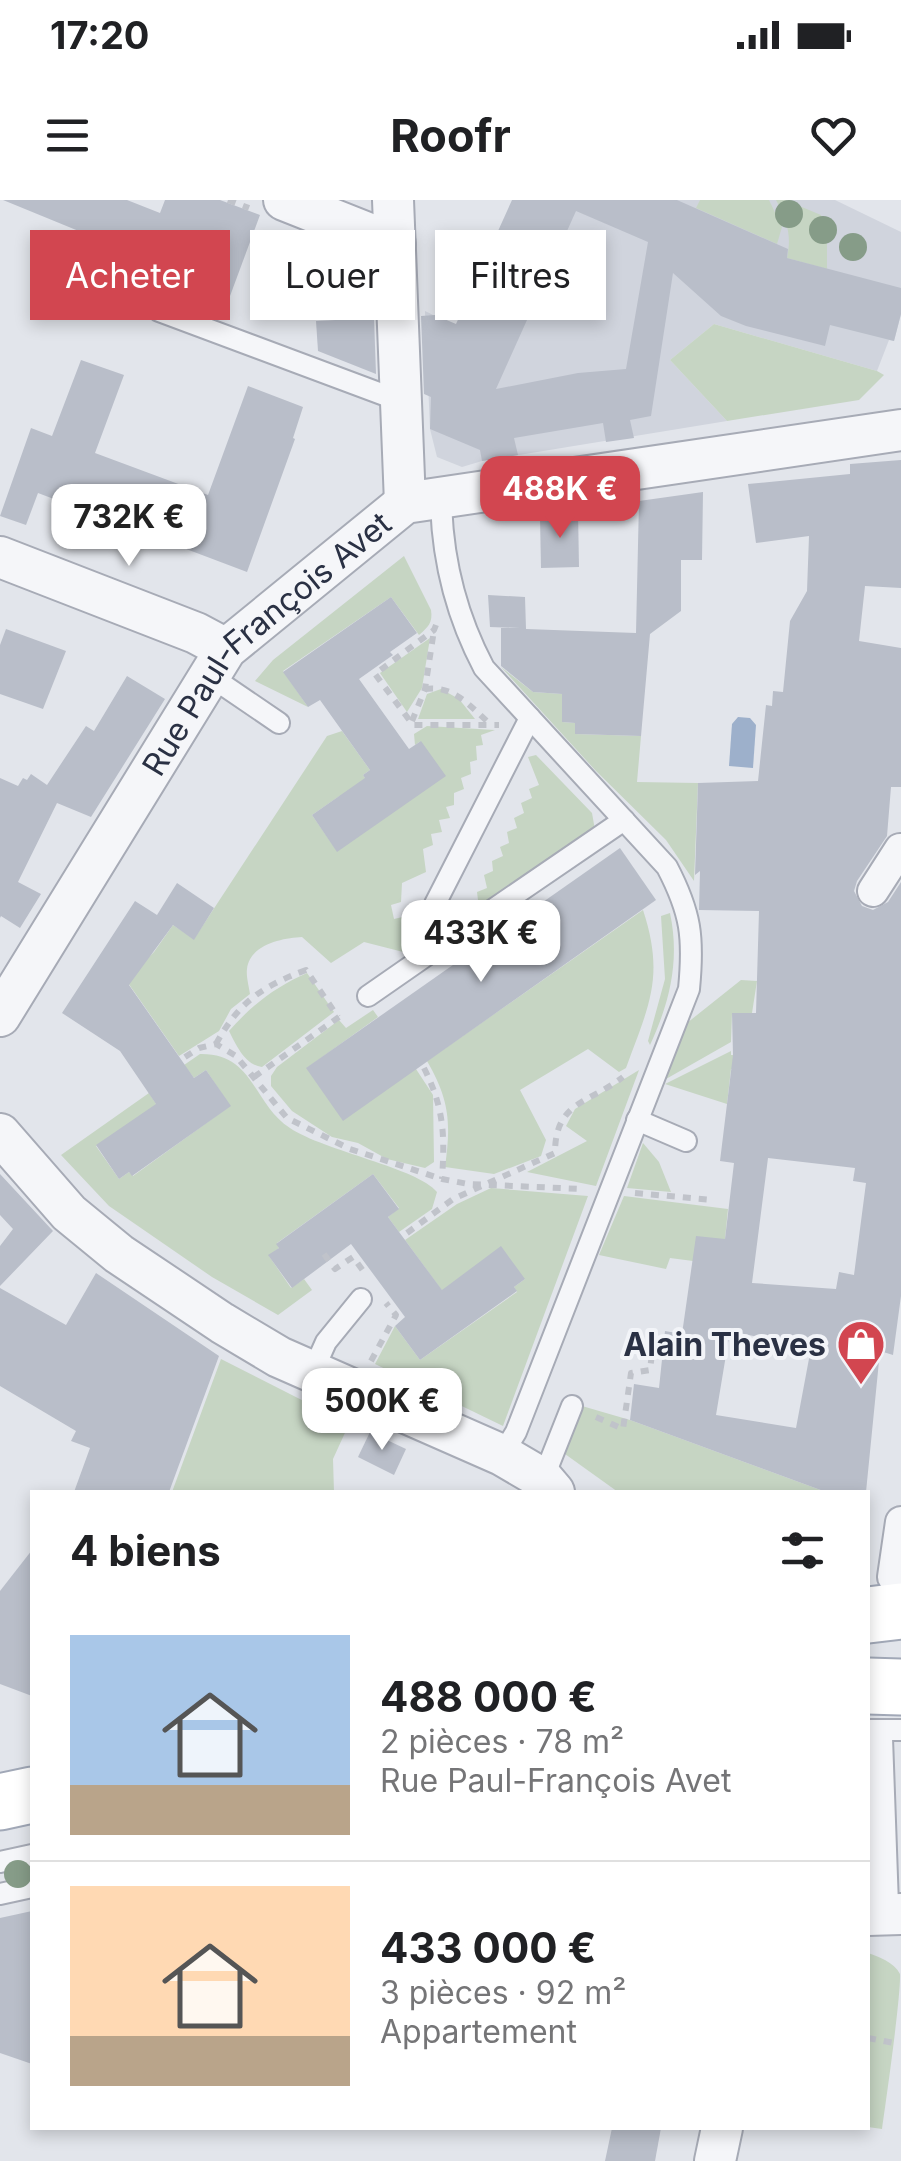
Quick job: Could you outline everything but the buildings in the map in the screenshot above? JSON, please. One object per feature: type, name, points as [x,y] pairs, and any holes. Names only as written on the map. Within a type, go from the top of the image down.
[{"type":"main road","points":[[870,1686],[901,1687]]},
{"type":"main road","points":[[0,1802],[30,1794]]},
{"type":"main road","points":[[0,1834],[30,1827]]},
{"type":"street","points":[[284,200],[360,230]]},
{"type":"street","points":[[393,200],[394,230]]},
{"type":"street","points":[[399,320],[403,402],[423,501],[901,430]]},
{"type":"street","name":"Rue Paul-François Avet","points":[[0,1016],[218,662],[423,501]]},
{"type":"street","points":[[0,557],[196,633],[218,662]]},
{"type":"street","points":[[873,891],[900,849],[901,836]]},
{"type":"street","points":[[17,1139],[70,1213],[119,1254],[222,1323],[279,1357],[502,1455],[549,1486]]},
{"type":"street","points":[[886,1597],[901,1522]]},
{"type":"street","points":[[882,1733],[889,1772],[884,1912]]},
{"type":"street","points":[[715,2161],[722,2130]]},
{"type":"lane","points":[[182,320],[403,402]]},
{"type":"lane","points":[[423,501],[442,534],[466,634],[484,668],[527,724],[667,866],[686,904],[693,953],[689,990],[516,1432],[502,1455]]},
{"type":"lane","points":[[218,662],[279,724]]},
{"type":"lane","points":[[450,940],[435,904],[527,724]]},
{"type":"lane","points":[[368,996],[624,820]]},
{"type":"lane","points":[[637,1120],[686,1142]]},
{"type":"lane","points":[[313,1372],[326,1342],[362,1299]]},
{"type":"lane","points":[[549,1486],[578,1409]]},
{"type":"lane","points":[[0,1862],[30,1855]]},
{"type":"lane","points":[[0,1894],[30,1887]]},
{"type":"path","points":[[435,625],[425,689],[412,722],[375,674],[435,625]]},
{"type":"path","points":[[425,689],[440,687],[457,695],[488,724]]},
{"type":"path","points":[[412,722],[527,724]]},
{"type":"path","points":[[216,1044],[230,1018],[253,995],[306,970],[338,1017]]},
{"type":"path","points":[[254,1077],[368,996]]},
{"type":"path","points":[[185,1056],[216,1044],[236,1056],[286,1118],[350,1150],[442,1180],[713,1200]]},
{"type":"path","points":[[424,1068],[438,1097],[444,1123],[442,1180]]},
{"type":"path","points":[[407,1233],[453,1199],[555,1153],[556,1129],[574,1105],[621,1080],[628,1069]]},
{"type":"path","points":[[578,1409],[623,1429],[630,1373],[650,1370],[654,1337],[664,1339]]},
{"type":"path","points":[[870,2038],[899,2044]]},
{"type":"shaded area","points":[[527,200],[835,200],[901,232],[901,314],[894,341],[889,340],[877,371],[714,324],[670,360],[727,421],[462,467],[437,457],[430,429],[425,311],[435,316],[435,320],[468,332],[473,320],[606,320],[606,230],[514,230]]},
{"type":"green space","points":[[700,200],[769,200],[782,227],[777,244],[696,208]]},
{"type":"green space","points":[[776,200],[821,215],[827,236],[827,269],[787,258],[788,228]]},
{"type":"green space","points":[[714,324],[884,375],[859,400],[727,421],[670,360]]},
{"type":"green space","points":[[404,556],[431,610],[429,624],[419,635],[391,597],[283,671],[308,707],[255,681],[273,660]]},
{"type":"green space","points":[[430,638],[422,688],[407,712],[380,673]]},
{"type":"green space","points":[[501,667],[533,692],[562,694],[562,722],[575,723],[575,734],[641,736],[637,782],[698,783],[694,881],[666,840],[596,771]]},
{"type":"green space","points":[[441,689],[459,699],[475,719],[418,719],[427,694]]},
{"type":"green space","points":[[427,726],[495,730],[481,735],[483,745],[476,746],[477,760],[470,762],[471,774],[461,778],[464,789],[454,793],[454,805],[446,807],[450,818],[439,820],[442,832],[431,834],[433,845],[423,849],[426,872],[402,883],[401,902],[391,905],[394,919],[411,915],[418,945],[411,954],[364,942],[331,963],[302,937],[268,944],[249,960],[250,994],[231,1009],[219,1031],[179,1056],[126,980],[154,952],[173,925],[194,939],[327,736],[342,731],[370,770],[363,775],[370,785],[338,797],[312,815],[337,851],[421,741],[415,745],[414,734]]},
{"type":"green space","points":[[536,755],[592,813],[595,830],[471,918],[461,916],[458,909],[478,900],[477,892],[487,888],[484,875],[493,871],[492,861],[503,856],[500,847],[509,843],[507,832],[517,828],[514,818],[524,813],[521,803],[532,798],[529,789],[539,785],[528,757]]},
{"type":"green space","points":[[643,910],[650,933],[653,973],[647,1008],[626,1068],[619,1072],[588,1049],[520,1090],[546,1140],[541,1156],[494,1174],[445,1167],[447,1112],[427,1061]]},
{"type":"green space","points":[[670,913],[674,947],[671,981],[650,1045],[665,979],[661,916]]},
{"type":"green space","points":[[307,973],[334,1012],[262,1067],[256,1065],[242,1054],[229,1031],[265,998]]},
{"type":"green space","points":[[741,980],[757,981],[752,1013],[732,1014],[731,1042],[666,1079],[687,1023]]},
{"type":"green space","points":[[373,1010],[378,1017],[307,1068],[416,1069],[433,1095],[434,1162],[425,1168],[387,1159],[358,1143],[332,1137],[292,1111],[271,1086],[271,1076],[277,1067],[339,1020],[346,1028]]},
{"type":"green space","points":[[731,1051],[731,1055],[750,1055],[748,1069],[731,1069],[727,1104],[665,1084]]},
{"type":"green space","points":[[200,1054],[232,1062],[290,1128],[427,1183],[437,1192],[432,1209],[399,1232],[388,1217],[399,1208],[373,1174],[277,1243],[279,1248],[269,1256],[291,1288],[304,1279],[312,1290],[278,1315],[212,1277],[109,1206],[61,1155],[149,1093],[160,1110],[96,1146],[119,1179],[129,1172],[133,1176],[230,1106],[206,1070],[194,1078],[184,1065]]},
{"type":"green space","points":[[639,1070],[596,1186],[527,1172],[587,1141],[566,1126],[575,1109]]},
{"type":"green space","points":[[643,1143],[659,1162],[671,1192],[627,1188]]},
{"type":"green space","points":[[491,1188],[588,1196],[503,1426],[375,1364],[395,1326],[420,1360],[517,1292],[514,1287],[525,1279],[446,1296],[405,1240],[457,1204]]},
{"type":"green space","points":[[624,1196],[728,1209],[725,1239],[693,1261],[670,1258],[666,1269],[599,1255]]},
{"type":"green space","points":[[221,1359],[349,1424],[333,1459],[334,1490],[173,1490]]},
{"type":"green space","points":[[582,1406],[821,1490],[615,1490],[565,1454]]},
{"type":"green space","points":[[870,1954],[890,1963],[900,1974],[882,2129],[870,2127]]},
{"type":"water","points":[[738,717],[750,718],[756,725],[753,768],[729,766],[732,724]]},
{"type":"place","name":"Alain Theves","points":[[861,1386]]}]
